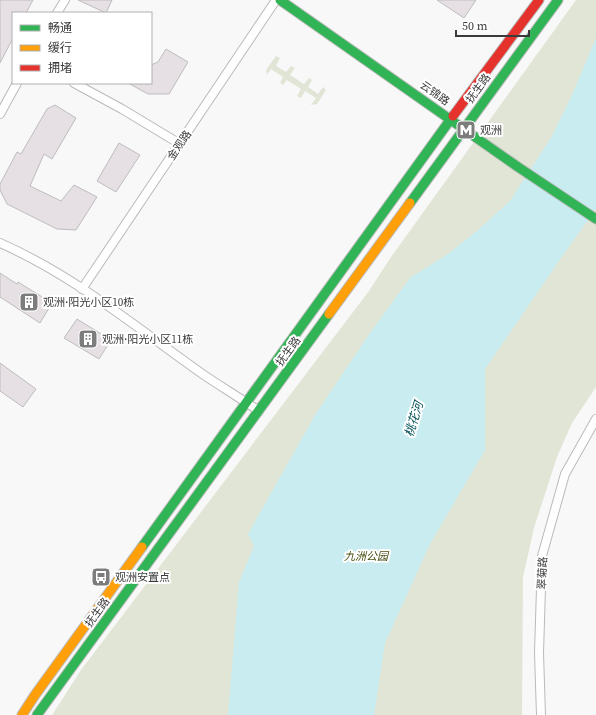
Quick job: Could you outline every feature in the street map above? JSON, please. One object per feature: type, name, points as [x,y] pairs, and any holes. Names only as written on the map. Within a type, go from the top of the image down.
[{"type":"main road","name":"云锦路","points":[[280,0],[518,167],[596,219]]},
{"type":"main road","name":"抚生路","points":[[22,715],[451,119],[539,0]]},
{"type":"main road","name":"抚生路","points":[[36,715],[558,0]]},
{"type":"street","points":[[58,12],[65,0]]},
{"type":"street","name":"金观路","points":[[82,289],[276,0]]},
{"type":"street","points":[[0,114],[17,84]]},
{"type":"street","points":[[76,84],[122,108],[180,144]]},
{"type":"street","points":[[0,98],[9,98]]},
{"type":"street","points":[[0,243],[58,273],[139,328],[202,374],[259,411]]},
{"type":"street","name":"翠菊路","points":[[541,715],[539,653],[542,556],[565,474],[596,419]]},
{"type":"green space","name":"九洲公园","points":[[576,0],[596,0],[596,387],[572,423],[557,457],[534,528],[523,577],[522,715],[52,715],[81,670],[369,291],[391,257]]},
{"type":"green space","points":[[276,56],[280,58],[276,66],[286,72],[291,66],[295,68],[290,75],[304,84],[309,78],[312,80],[308,87],[318,94],[323,87],[326,90],[317,104],[311,105],[316,98],[305,91],[301,98],[297,96],[301,89],[287,80],[283,85],[280,83],[283,77],[271,69],[267,75],[266,70]]},
{"type":"water","name":"桃花河","points":[[596,38],[596,209],[485,369],[485,450],[430,544],[385,643],[374,715],[228,715],[239,582],[254,546],[248,534],[315,415],[370,333],[410,278],[448,254],[478,230],[510,201],[552,136],[572,95]]},
{"type":"building","points":[[0,0],[33,0],[27,12],[12,12],[12,40],[0,63]]},
{"type":"building","points":[[78,0],[112,0],[106,12]]},
{"type":"building","points":[[437,0],[476,0],[464,18]]},
{"type":"building","points":[[166,49],[188,62],[169,94],[148,94],[130,84],[152,84],[152,65],[158,62]]},
{"type":"building","points":[[55,105],[76,118],[52,159],[44,154],[30,186],[61,201],[74,185],[97,197],[76,230],[57,229],[7,204],[0,190],[0,184],[17,152],[21,154],[47,109]]},
{"type":"building","points":[[119,143],[140,155],[116,192],[97,181]]},
{"type":"building","name":"观洲·阳光小区10栋","points":[[0,273],[52,303],[40,323],[0,297]]},
{"type":"building","name":"观洲·阳光小区11栋","points":[[77,319],[111,340],[99,359],[64,338]]},
{"type":"building","points":[[0,363],[36,389],[23,407],[0,391]]},
{"type":"traffic: fast","points":[[280,0],[518,167],[596,219]]},
{"type":"traffic: fast","points":[[410,203],[558,0]]},
{"type":"traffic: fast","points":[[142,547],[453,116]]},
{"type":"traffic: fast","points":[[37,715],[329,314]]},
{"type":"traffic: slow","points":[[329,314],[410,203]]},
{"type":"traffic: slow","points":[[22,715],[142,547]]},
{"type":"traffic: jam","points":[[453,116],[539,0]]},
{"type":"place","name":"观洲","points":[[466,130]]},
{"type":"place","name":"观洲·阳光小区10栋","points":[[29,302]]},
{"type":"place","name":"观洲·阳光小区11栋","points":[[88,339]]},
{"type":"place","name":"观洲安置点","points":[[101,577]]}]
